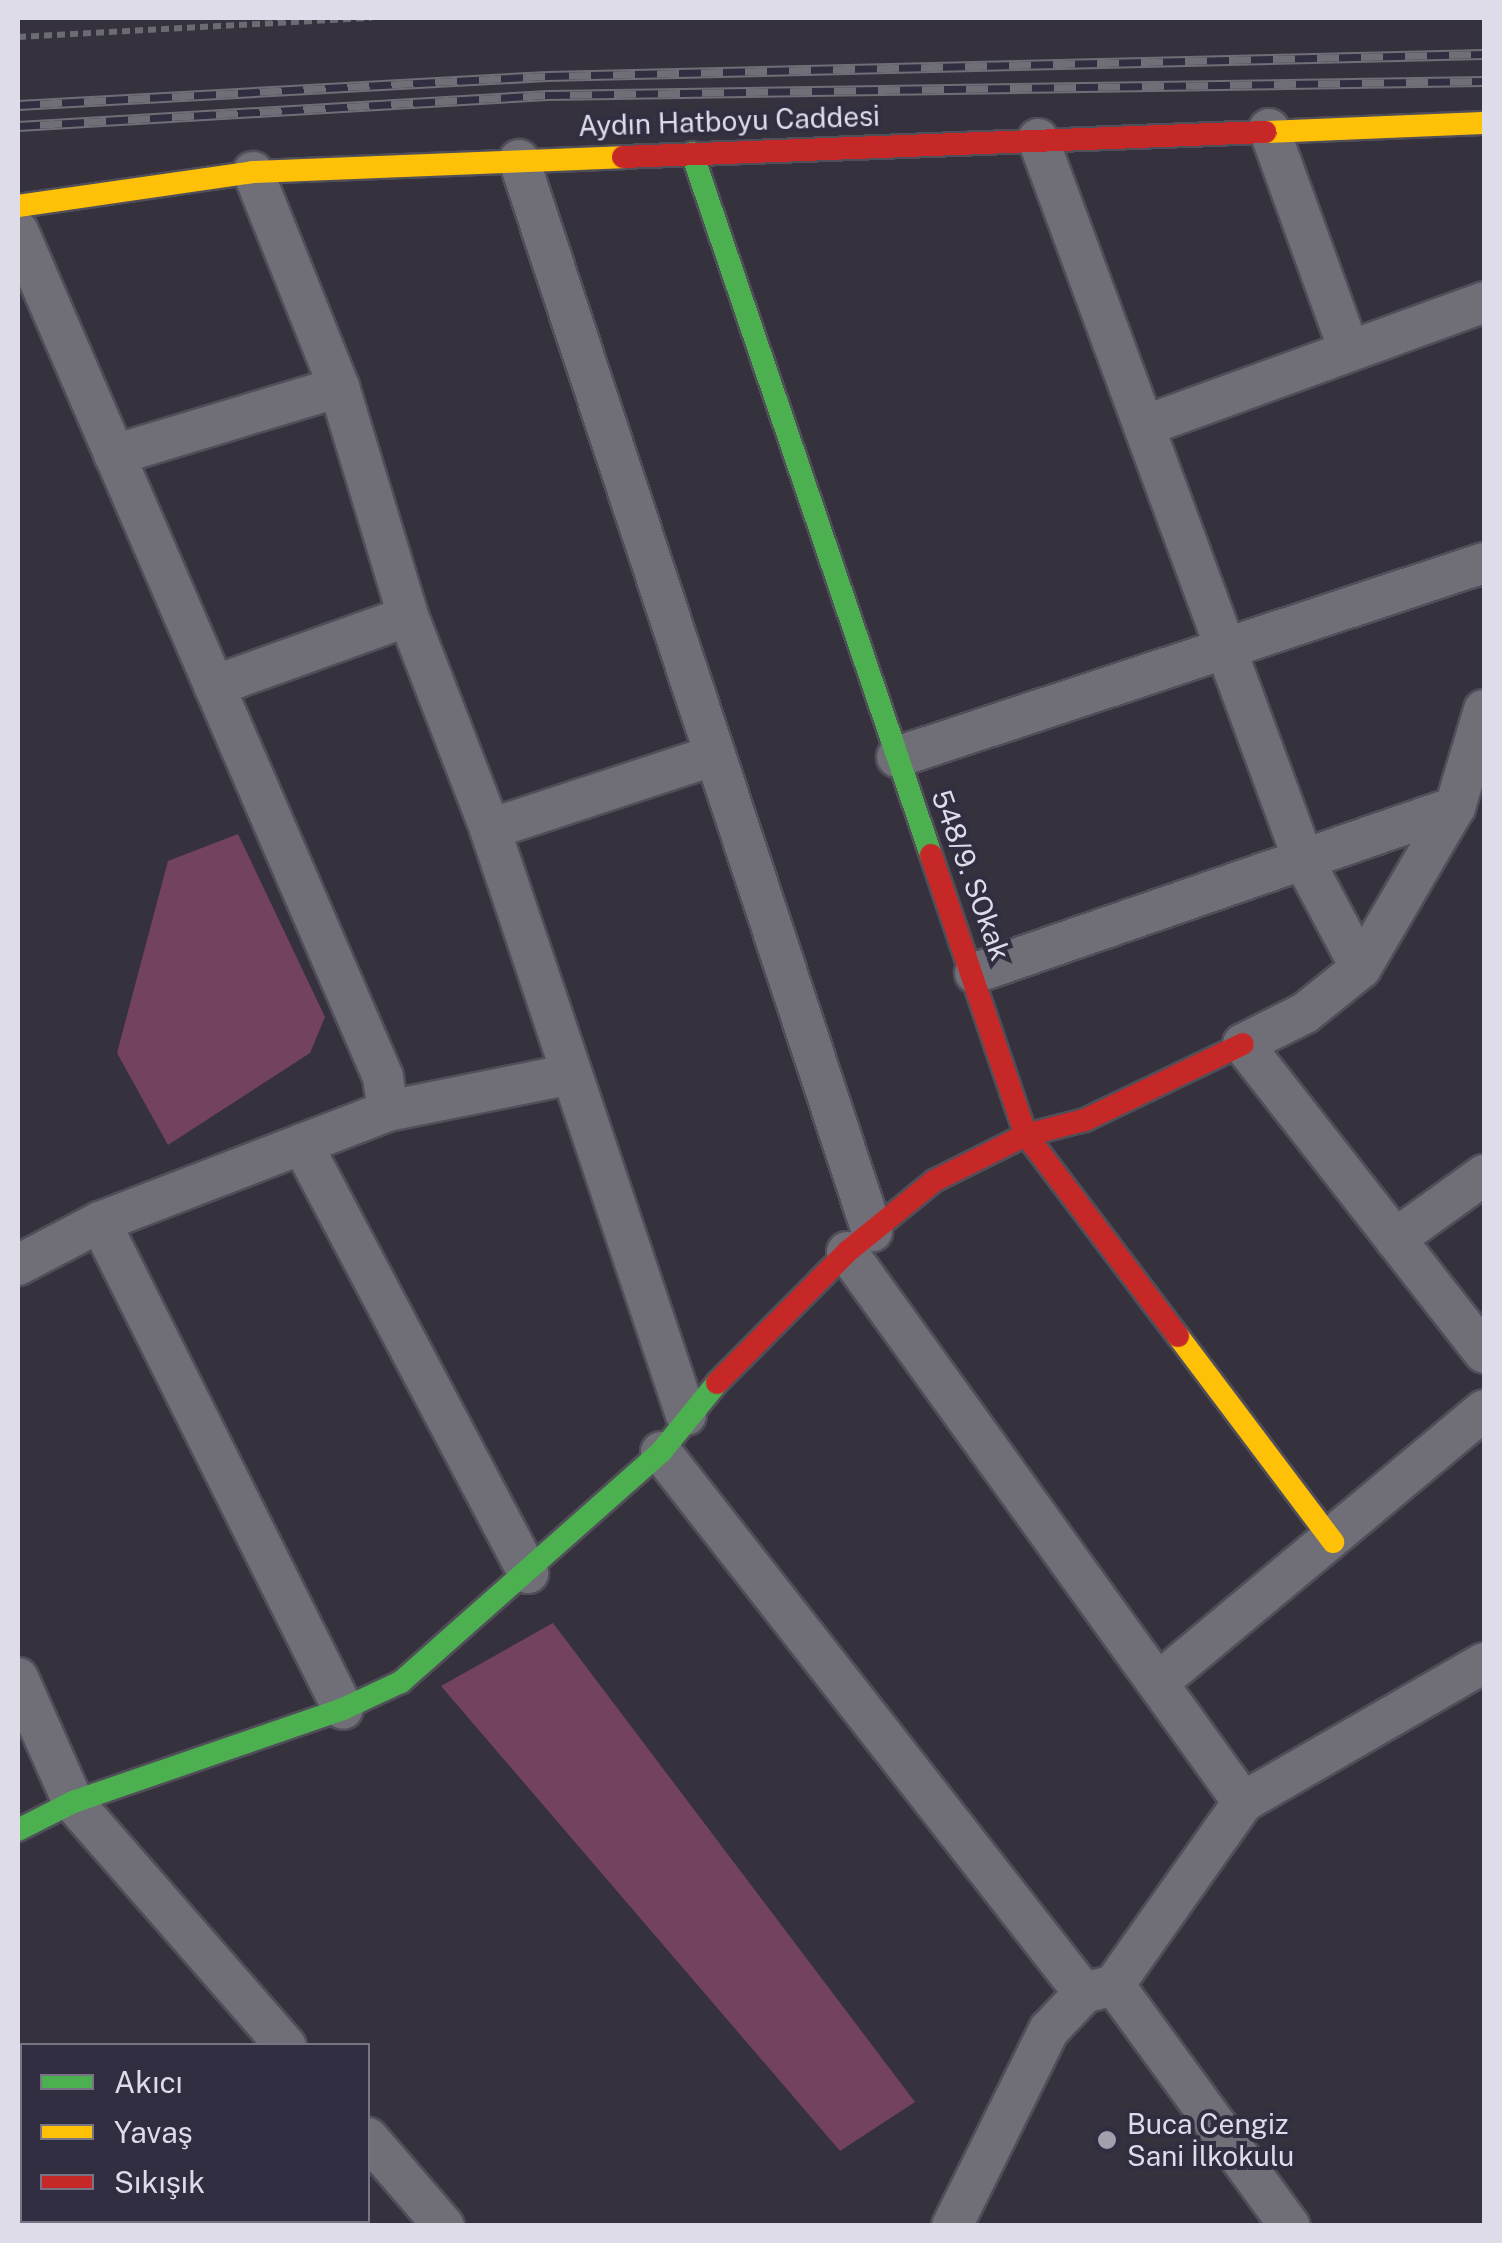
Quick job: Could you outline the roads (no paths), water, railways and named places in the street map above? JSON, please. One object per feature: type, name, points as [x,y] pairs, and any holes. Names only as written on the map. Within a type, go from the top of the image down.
[{"type":"street","name":"Aydın Hatboyu Caddesi","points":[[1446,122],[1484,131]]},
{"type":"street","name":"Aydın Hatboyu Caddesi","points":[[18,206],[253,172],[1484,123]]},
{"type":"street","points":[[1269,130],[1349,350]]},
{"type":"street","points":[[1038,139],[1304,861],[1361,968]]},
{"type":"street","name":"548/9. SOkak","points":[[692,152],[897,756],[975,973],[1026,1135],[1333,1542]]},
{"type":"street","points":[[519,160],[715,754],[859,1242],[1243,1802]]},
{"type":"street","points":[[253,172],[339,386],[408,616],[490,829],[686,1416]]},
{"type":"street","points":[[18,230],[383,1078],[388,1111]]},
{"type":"street","points":[[1144,426],[1484,302]]},
{"type":"street","points":[[114,454],[339,386]]},
{"type":"street","points":[[897,756],[1484,563]]},
{"type":"street","points":[[214,686],[408,616]]},
{"type":"street","points":[[18,1830],[73,1802],[343,1709],[401,1682],[661,1452],[686,1416],[859,1242],[934,1181],[1026,1135],[1085,1120],[1306,1013],[1361,968],[1456,807],[1484,710]]},
{"type":"street","points":[[490,829],[715,754]]},
{"type":"street","points":[[975,973],[1456,807]]},
{"type":"street","points":[[1243,1044],[1484,1353]]},
{"type":"street","points":[[18,1265],[100,1222],[388,1111],[571,1074]]},
{"type":"street","points":[[302,1144],[528,1573]]},
{"type":"street","points":[[1395,1239],[1484,1175]]},
{"type":"street","points":[[100,1222],[343,1709]]},
{"type":"street","points":[[1160,1681],[1333,1542],[1484,1410]]},
{"type":"street","points":[[661,1452],[1290,2226]]},
{"type":"street","points":[[952,2226],[1049,2030],[1099,1989],[1243,1802],[1484,1664]]},
{"type":"street","points":[[18,1678],[73,1802],[283,2043]]},
{"type":"street","points":[[370,2140],[444,2226]]},
{"type":"railway","points":[[18,105],[547,76],[1484,54]]},
{"type":"railway","points":[[18,126],[548,95],[1484,81]]},
{"type":"place","name":"Buca Cengiz Sani İlkokulu","points":[[1107,2140]]}]
